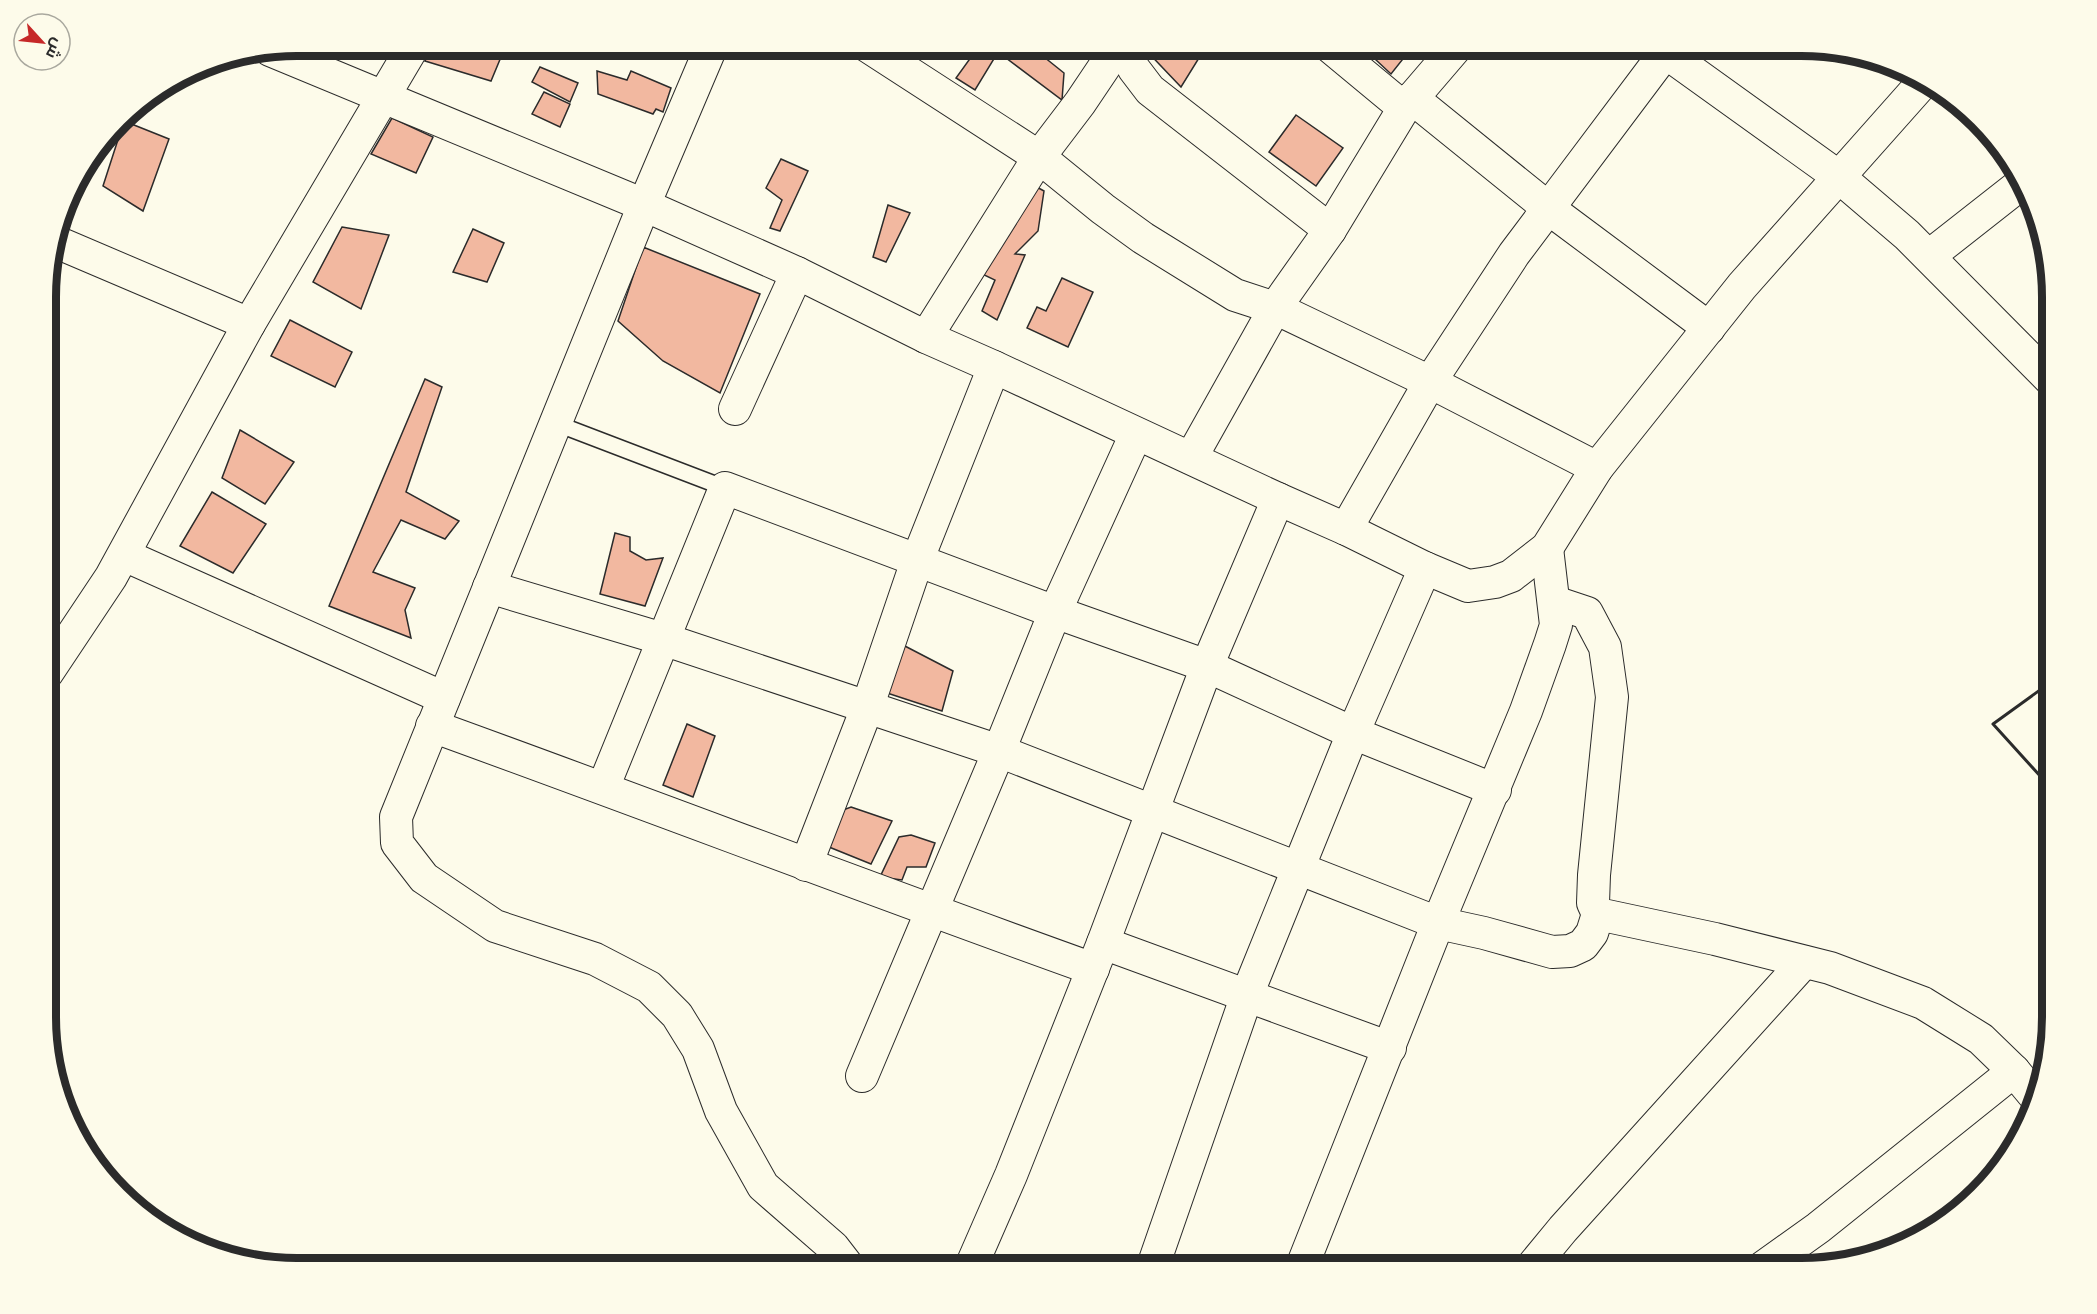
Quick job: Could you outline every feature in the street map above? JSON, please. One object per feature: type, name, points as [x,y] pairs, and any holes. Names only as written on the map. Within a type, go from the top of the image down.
[{"type":"street","points":[[284,56],[644,205],[797,273],[926,337],[994,366],[1136,434],[1468,586],[1495,582],[1511,576],[1547,548],[1597,468],[1742,286],[1919,87]]},
{"type":"street","points":[[56,660],[111,578],[249,324],[408,56]]},
{"type":"street","points":[[707,56],[644,205],[396,817],[397,843],[424,878],[495,926],[595,959],[649,987],[677,1015],[698,1049],[721,1111],[763,1186],[833,1247],[842,1258]]},
{"type":"street","points":[[883,56],[1039,157],[1143,238],[1235,295],[1275,308],[1430,382],[1597,468]]},
{"type":"street","points":[[926,337],[1039,157],[1113,56]]},
{"type":"street","points":[[1127,56],[1150,90],[1330,230]]},
{"type":"street","points":[[1343,56],[1709,328]]},
{"type":"street","points":[[1191,458],[1275,308],[1330,230],[1408,103],[1449,56]]},
{"type":"street","points":[[1346,529],[1430,382],[1514,254],[1662,56]]},
{"type":"street","points":[[1679,56],[1839,177],[1907,235],[2042,370]]},
{"type":"street","points":[[1929,256],[2016,188]]},
{"type":"street","points":[[61,244],[249,324]]},
{"type":"street","points":[[735,409],[797,273]]},
{"type":"street","points":[[806,865],[867,708],[917,561],[994,366]]},
{"type":"street","points":[[862,1076],[1055,612],[1136,434]]},
{"type":"street","points":[[603,788],[726,488],[917,561],[1207,666],[1353,733],[1495,790]]},
{"type":"street","points":[[975,1258],[1011,1175],[1098,956],[1207,666],[1278,499]]},
{"type":"street","points":[[1305,1258],[1438,923],[1495,790],[1550,644],[1556,625],[1547,548]]},
{"type":"street","points":[[124,555],[444,698]]},
{"type":"street","points":[[1156,1258],[1246,995],[1353,733],[1425,568]]},
{"type":"street","points":[[489,587],[663,639],[999,751],[1438,923],[1552,952],[1570,951],[1584,945],[1592,933],[1598,915],[1593,903],[1594,874],[1612,697],[1605,646],[1587,614],[1554,602]]},
{"type":"street","points":[[432,726],[930,911],[1246,995],[1390,1048]]},
{"type":"street","points":[[1598,915],[1715,939],[1830,968],[1923,1003],[1981,1039],[2030,1091]]},
{"type":"street","points":[[1539,1258],[1804,962]]},
{"type":"street","points":[[1777,1258],[1818,1228],[2014,1071]]},
{"type":"lane","points":[[555,423],[726,488]]},
{"type":"building","points":[[428,56],[501,56],[491,81],[425,61]]},
{"type":"building","points":[[972,56],[996,56],[975,90],[956,78]]},
{"type":"building","points":[[1003,56],[1043,56],[1064,73],[1062,100]]},
{"type":"building","points":[[1151,56],[1200,56],[1181,87]]},
{"type":"building","points":[[1372,56],[1405,56],[1391,74]]},
{"type":"building","points":[[540,67],[578,83],[570,102],[532,82]]},
{"type":"building","points":[[597,71],[627,80],[631,71],[671,88],[663,112],[656,109],[653,114],[598,94]]},
{"type":"building","points":[[544,92],[570,104],[560,127],[532,114]]},
{"type":"building","points":[[1296,115],[1343,148],[1316,186],[1269,152]]},
{"type":"building","points":[[392,118],[433,137],[416,173],[371,154]]},
{"type":"building","points":[[129,123],[169,139],[143,211],[103,186],[121,131]]},
{"type":"building","points":[[781,159],[808,171],[780,231],[770,228],[782,200],[766,188]]},
{"type":"building","points":[[1033,185],[1044,191],[1038,231],[1015,254],[1025,255],[997,320],[982,311],[995,280],[980,273]]},
{"type":"building","points":[[888,205],[910,213],[886,262],[873,257]]},
{"type":"building","points":[[342,227],[389,235],[361,309],[313,282]]},
{"type":"building","points":[[473,229],[504,243],[487,282],[453,272]]},
{"type":"building","points":[[643,247],[760,294],[720,393],[663,361],[618,321]]},
{"type":"building","points":[[1062,278],[1093,292],[1068,347],[1027,328],[1037,307],[1046,311]]},
{"type":"building","points":[[290,320],[352,352],[335,387],[271,356]]},
{"type":"building","points":[[425,379],[442,387],[406,492],[459,521],[445,539],[401,520],[373,572],[415,588],[405,610],[411,638],[329,606]]},
{"type":"building","points":[[240,430],[294,462],[265,504],[222,478]]},
{"type":"building","points":[[212,492],[266,524],[233,573],[180,546]]},
{"type":"building","points":[[615,533],[630,537],[630,551],[646,560],[663,558],[645,606],[600,594]]},
{"type":"building","points":[[901,644],[953,671],[942,711],[884,692]]},
{"type":"building","points":[[687,724],[715,736],[693,797],[663,785]]},
{"type":"building","points":[[851,807],[892,821],[871,864],[829,847],[843,810]]},
{"type":"building","points":[[911,835],[935,843],[926,867],[907,867],[902,880],[880,877],[899,837]]},
{"type":"wall","points":[[2042,689],[1993,724],[2042,778]]}]
